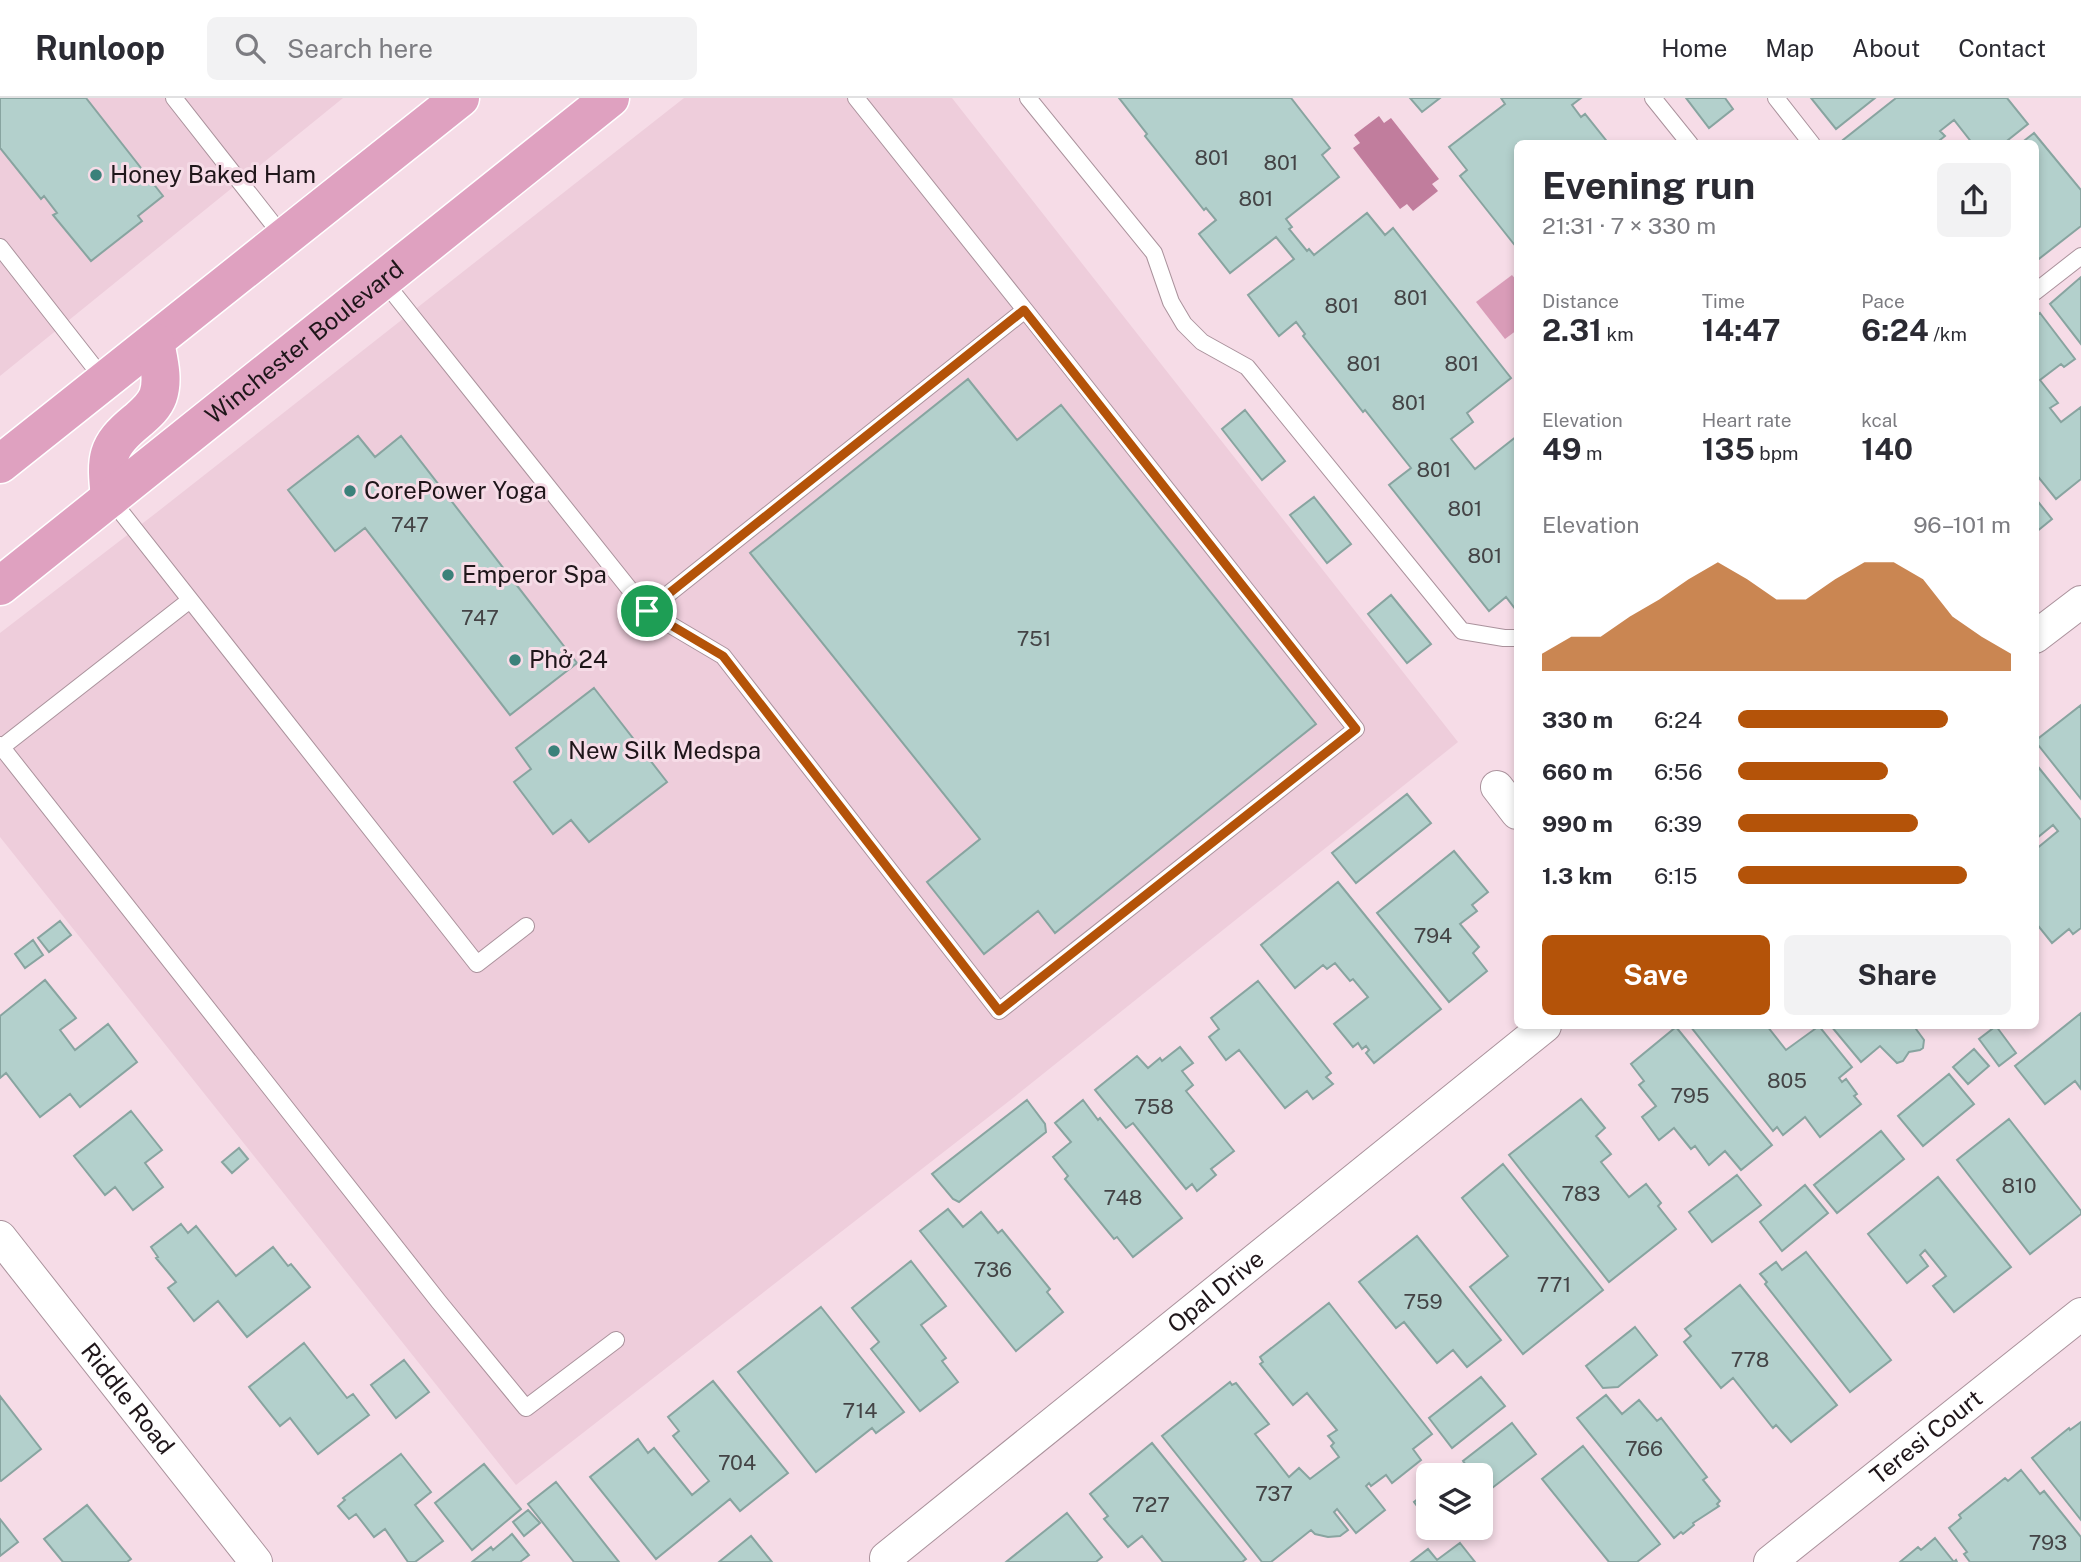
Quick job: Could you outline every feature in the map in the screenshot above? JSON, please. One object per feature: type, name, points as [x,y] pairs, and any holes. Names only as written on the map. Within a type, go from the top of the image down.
[{"type":"main road","points":[[0,464],[460,98]]},
{"type":"main road","name":"Winchester Boulevard","points":[[0,586],[610,98]]},
{"type":"main road","points":[[110,498],[107,473],[109,453],[118,437],[148,411],[158,396],[161,376],[155,342]]},
{"type":"street","points":[[2039,634],[2081,602]]},
{"type":"street","points":[[1497,787],[1514,809]]},
{"type":"street","name":"Opal Drive","points":[[888,1560],[1541,1029]]},
{"type":"street","name":"Riddle Road","points":[[0,1237],[256,1562]]},
{"type":"street","name":"Teresi Court","points":[[1770,1562],[2081,1314]]},
{"type":"lane","points":[[174,98],[284,238]]},
{"type":"lane","points":[[383,280],[647,611],[723,656],[999,1011],[1356,729],[856,98]]},
{"type":"lane","points":[[1028,98],[1154,253],[1171,302],[1184,324],[1202,342],[1247,367],[1462,631],[1514,638]]},
{"type":"lane","points":[[1653,98],[1687,140]]},
{"type":"lane","points":[[1776,98],[1809,140]]},
{"type":"lane","points":[[0,247],[105,381]]},
{"type":"lane","points":[[2039,289],[2081,256]]},
{"type":"lane","points":[[647,611],[1024,310]]},
{"type":"lane","points":[[110,498],[477,964],[526,926]]},
{"type":"lane","points":[[190,600],[1,746],[439,1302],[526,1408],[616,1340]]},
{"type":"shaded area","points":[[0,98],[343,98],[0,376]]},
{"type":"shaded area","points":[[684,98],[952,98],[1458,742],[1013,1098],[516,1485],[0,837],[0,633]]},
{"type":"shaded area","points":[[1379,116],[1384,123],[1391,118],[1439,179],[1432,184],[1438,191],[1413,211],[1407,204],[1400,209],[1353,148],[1360,143],[1354,135]]},
{"type":"shaded area","points":[[1512,275],[1514,332],[1505,339],[1476,302]]},
{"type":"building","points":[[0,98],[86,98],[163,196],[138,216],[142,221],[91,261],[53,215],[57,213],[44,196],[41,199],[0,148]]},
{"type":"building","points":[[1119,98],[1291,98],[1330,148],[1322,155],[1339,177],[1286,219],[1292,227],[1289,229],[1307,251],[1309,249],[1314,255],[1367,213],[1385,235],[1393,228],[1511,378],[1467,413],[1473,422],[1451,439],[1475,469],[1514,438],[1514,607],[1506,597],[1489,611],[1389,485],[1411,468],[1303,336],[1305,334],[1296,322],[1279,336],[1248,295],[1294,259],[1276,237],[1230,273],[1199,234],[1216,220],[1206,208],[1204,210],[1145,136],[1147,134]]},
{"type":"building","points":[[1410,98],[1440,98],[1422,112]]},
{"type":"building","points":[[1501,98],[1581,98],[1572,105],[1581,117],[1585,114],[1606,140],[1514,140],[1514,244],[1460,176],[1467,170],[1449,147],[1505,104]]},
{"type":"building","points":[[1686,98],[1725,98],[1733,109],[1709,128]]},
{"type":"building","points":[[1811,98],[1875,98],[1836,129]]},
{"type":"building","points":[[1896,98],[2007,98],[2028,124],[2008,140],[1970,140],[1954,120],[1940,131],[1945,136],[1940,140],[1843,140]]},
{"type":"building","points":[[2034,133],[2081,190],[2081,226],[2039,259],[2039,140],[2025,140]]},
{"type":"building","points":[[2081,277],[2081,344],[2050,304]]},
{"type":"building","points":[[2039,314],[2075,359],[2064,367],[2061,364],[2040,380],[2058,403],[2050,408],[2061,422],[2081,407],[2081,479],[2056,499],[2039,478]]},
{"type":"building","points":[[968,379],[1017,440],[1061,405],[1316,724],[1055,933],[1038,911],[984,954],[927,882],[980,839],[750,553]]},
{"type":"building","points":[[1245,410],[1285,461],[1262,480],[1222,429]]},
{"type":"building","points":[[358,436],[375,457],[401,436],[577,663],[510,715],[365,528],[335,551],[288,490]]},
{"type":"building","points":[[1314,497],[1351,544],[1327,563],[1290,515]]},
{"type":"building","points":[[2039,503],[2052,519],[2039,530]]},
{"type":"building","points":[[1391,595],[1431,644],[1407,663],[1368,614]]},
{"type":"building","points":[[594,688],[667,782],[589,842],[571,820],[553,834],[514,782],[531,769],[516,748]]},
{"type":"building","points":[[2081,705],[2081,799],[2039,746],[2039,738]]},
{"type":"building","points":[[2039,768],[2081,820],[2081,928],[2073,934],[2069,929],[2052,943],[2039,927],[2039,847],[2058,831],[2053,825],[2039,836]]},
{"type":"building","points":[[1407,794],[1431,823],[1356,883],[1332,853]]},
{"type":"building","points":[[1454,851],[1488,892],[1472,905],[1477,911],[1460,924],[1479,947],[1473,953],[1487,971],[1449,1002],[1377,913]]},
{"type":"building","points":[[1338,882],[1441,1009],[1374,1063],[1366,1053],[1369,1050],[1366,1046],[1362,1049],[1358,1043],[1353,1047],[1334,1024],[1368,997],[1353,979],[1350,981],[1335,963],[1327,969],[1323,965],[1295,988],[1261,945]]},
{"type":"building","points":[[60,921],[71,935],[49,952],[38,938]]},
{"type":"building","points":[[33,940],[43,955],[25,968],[15,954]]},
{"type":"building","points":[[45,980],[76,1018],[60,1030],[75,1050],[108,1024],[137,1062],[80,1107],[70,1094],[40,1117],[6,1073],[0,1078],[0,1016]]},
{"type":"building","points":[[1258,981],[1331,1073],[1326,1077],[1333,1084],[1313,1099],[1307,1091],[1285,1108],[1239,1050],[1226,1060],[1209,1037],[1219,1029],[1211,1018]]},
{"type":"building","points":[[2081,1013],[2081,1089],[2075,1081],[2045,1104],[2015,1066]]},
{"type":"building","points":[[1674,1029],[1678,1029],[1772,1145],[1741,1170],[1725,1151],[1709,1165],[1695,1146],[1691,1149],[1674,1128],[1659,1140],[1642,1117],[1656,1106],[1639,1085],[1644,1081],[1631,1064]]},
{"type":"building","points":[[1693,1029],[1769,1029],[1786,1050],[1815,1029],[1821,1029],[1852,1067],[1839,1078],[1842,1082],[1846,1079],[1861,1104],[1820,1137],[1805,1117],[1783,1135],[1777,1127],[1773,1131]]},
{"type":"building","points":[[1834,1029],[1916,1029],[1924,1040],[1923,1048],[1909,1052],[1903,1061],[1897,1063],[1880,1046],[1861,1062]]},
{"type":"building","points":[[1992,1029],[1998,1029],[2016,1053],[1999,1066],[1979,1039]]},
{"type":"building","points":[[1180,1047],[1193,1063],[1182,1071],[1193,1085],[1186,1091],[1234,1151],[1211,1169],[1216,1175],[1197,1191],[1192,1184],[1186,1189],[1133,1123],[1126,1128],[1095,1090],[1137,1056],[1148,1068]]},
{"type":"building","points":[[1974,1049],[1989,1066],[1968,1084],[1953,1067]]},
{"type":"building","points":[[1949,1074],[1974,1104],[1923,1146],[1898,1116]]},
{"type":"building","points":[[1581,1099],[1605,1128],[1596,1136],[1611,1154],[1601,1162],[1629,1197],[1646,1184],[1661,1203],[1658,1206],[1676,1229],[1609,1282],[1509,1155]]},
{"type":"building","points":[[1027,1100],[1045,1124],[1046,1132],[959,1202],[953,1199],[932,1174]]},
{"type":"building","points":[[1083,1100],[1182,1218],[1133,1257],[1117,1237],[1114,1239],[1065,1179],[1068,1176],[1053,1157],[1071,1142],[1055,1123]]},
{"type":"building","points":[[131,1111],[162,1150],[145,1163],[163,1187],[133,1210],[115,1187],[105,1195],[74,1156]]},
{"type":"building","points":[[2009,1119],[2081,1211],[2081,1214],[2030,1254],[1957,1160]]},
{"type":"building","points":[[1881,1131],[1904,1159],[1837,1213],[1814,1185]]},
{"type":"building","points":[[239,1148],[248,1159],[232,1173],[222,1162]]},
{"type":"building","points":[[1503,1164],[1603,1290],[1523,1354],[1470,1287],[1508,1256],[1462,1198]]},
{"type":"building","points":[[1737,1175],[1761,1205],[1712,1242],[1689,1212]]},
{"type":"building","points":[[1938,1177],[2011,1267],[1954,1312],[1933,1286],[1946,1276],[1925,1250],[1920,1255],[1928,1266],[1907,1283],[1868,1234]]},
{"type":"building","points":[[1805,1185],[1828,1213],[1782,1251],[1760,1222]]},
{"type":"building","points":[[948,1209],[963,1227],[981,1212],[998,1233],[1002,1230],[1050,1289],[1047,1292],[1063,1312],[1016,1351],[920,1231]]},
{"type":"building","points":[[181,1224],[188,1233],[196,1226],[236,1276],[273,1247],[310,1287],[247,1337],[218,1301],[194,1321],[168,1288],[176,1282],[156,1258],[158,1257],[151,1247]]},
{"type":"building","points":[[1417,1236],[1501,1340],[1467,1367],[1453,1350],[1437,1363],[1404,1322],[1396,1328],[1359,1282]]},
{"type":"building","points":[[1806,1252],[1891,1360],[1850,1392],[1760,1274],[1776,1262],[1782,1270]]},
{"type":"building","points":[[911,1261],[946,1306],[921,1325],[946,1358],[942,1361],[958,1382],[920,1411],[871,1349],[879,1342],[852,1308]]},
{"type":"building","points":[[1740,1285],[1837,1405],[1791,1442],[1776,1425],[1773,1428],[1733,1378],[1721,1388],[1684,1342],[1691,1336],[1685,1329]]},
{"type":"building","points":[[1329,1303],[1432,1434],[1413,1449],[1421,1460],[1392,1483],[1386,1475],[1371,1486],[1369,1483],[1366,1486],[1385,1510],[1356,1533],[1337,1509],[1334,1512],[1348,1530],[1340,1536],[1328,1537],[1315,1534],[1311,1530],[1271,1562],[1262,1562],[1162,1436],[1230,1382],[1232,1385],[1236,1383],[1269,1424],[1255,1434],[1289,1477],[1299,1468],[1310,1479],[1339,1457],[1328,1436],[1337,1430],[1307,1393],[1293,1405],[1260,1364],[1263,1362],[1260,1357]]},
{"type":"building","points":[[821,1307],[904,1412],[876,1433],[872,1428],[816,1472],[738,1372]]},
{"type":"building","points":[[1635,1327],[1657,1355],[1618,1387],[1603,1388],[1586,1366]]},
{"type":"building","points":[[304,1343],[347,1398],[353,1394],[369,1415],[318,1454],[290,1418],[280,1426],[249,1387]]},
{"type":"building","points":[[404,1360],[429,1392],[396,1418],[371,1385]]},
{"type":"building","points":[[1481,1377],[1505,1406],[1452,1448],[1429,1418]]},
{"type":"building","points":[[713,1381],[788,1473],[740,1511],[730,1499],[656,1559],[590,1477],[638,1439],[648,1453],[654,1448],[692,1495],[709,1481],[673,1436],[679,1431],[668,1417]]},
{"type":"building","points":[[1606,1395],[1622,1414],[1639,1400],[1657,1421],[1661,1418],[1707,1477],[1703,1480],[1720,1501],[1717,1504],[1719,1506],[1693,1523],[1683,1534],[1681,1532],[1674,1538],[1577,1418]]},
{"type":"building","points":[[0,1396],[41,1449],[1,1481],[0,1480]]},
{"type":"building","points":[[2081,1422],[2081,1520],[2032,1458],[2069,1428],[2070,1430]]},
{"type":"building","points":[[1512,1423],[1536,1454],[1493,1487],[1493,1463],[1463,1461]]},
{"type":"building","points":[[1152,1443],[1246,1559],[1242,1562],[1163,1562],[1142,1536],[1128,1547],[1104,1519],[1108,1516],[1090,1494]]},
{"type":"building","points":[[1583,1446],[1660,1544],[1637,1562],[1609,1562],[1542,1479]]},
{"type":"building","points":[[401,1454],[431,1492],[415,1505],[443,1541],[415,1562],[408,1562],[385,1529],[374,1537],[356,1514],[349,1519],[338,1506],[345,1500],[343,1498]]},
{"type":"building","points":[[484,1464],[521,1509],[472,1550],[435,1503]]},
{"type":"building","points":[[2021,1470],[2040,1494],[2044,1491],[2081,1537],[2081,1562],[1970,1562],[1964,1554],[1967,1552],[1949,1528],[1961,1518],[1959,1515],[2005,1478],[2008,1481]]},
{"type":"building","points":[[556,1482],[619,1562],[574,1562],[528,1504]]},
{"type":"building","points":[[87,1505],[131,1559],[127,1562],[63,1562],[44,1539]]},
{"type":"building","points":[[528,1510],[540,1523],[524,1536],[513,1522]]},
{"type":"building","points":[[1067,1513],[1102,1557],[1096,1562],[1006,1562]]},
{"type":"building","points":[[0,1519],[18,1542],[0,1556]]},
{"type":"building","points":[[512,1534],[529,1555],[520,1562],[472,1562],[491,1547],[493,1550]]},
{"type":"building","points":[[751,1536],[772,1562],[719,1562]]},
{"type":"building","points":[[1935,1538],[1954,1562],[1900,1562],[1918,1547],[1921,1550]]},
{"type":"building","points":[[1460,1543],[1475,1562],[1411,1562],[1428,1549],[1437,1560]]},
{"type":"place","name":"Honey Baked Ham","points":[[96,175]]},
{"type":"place","name":"CorePower Yoga","points":[[350,491]]},
{"type":"place","name":"Emperor Spa","points":[[448,575]]},
{"type":"place","name":"Phở 24","points":[[515,660]]},
{"type":"place","name":"New Silk Medspa","points":[[554,751]]},
{"type":"route","points":[[1024,310],[1356,729],[999,1011],[723,656],[647,611],[1024,310]]}]
